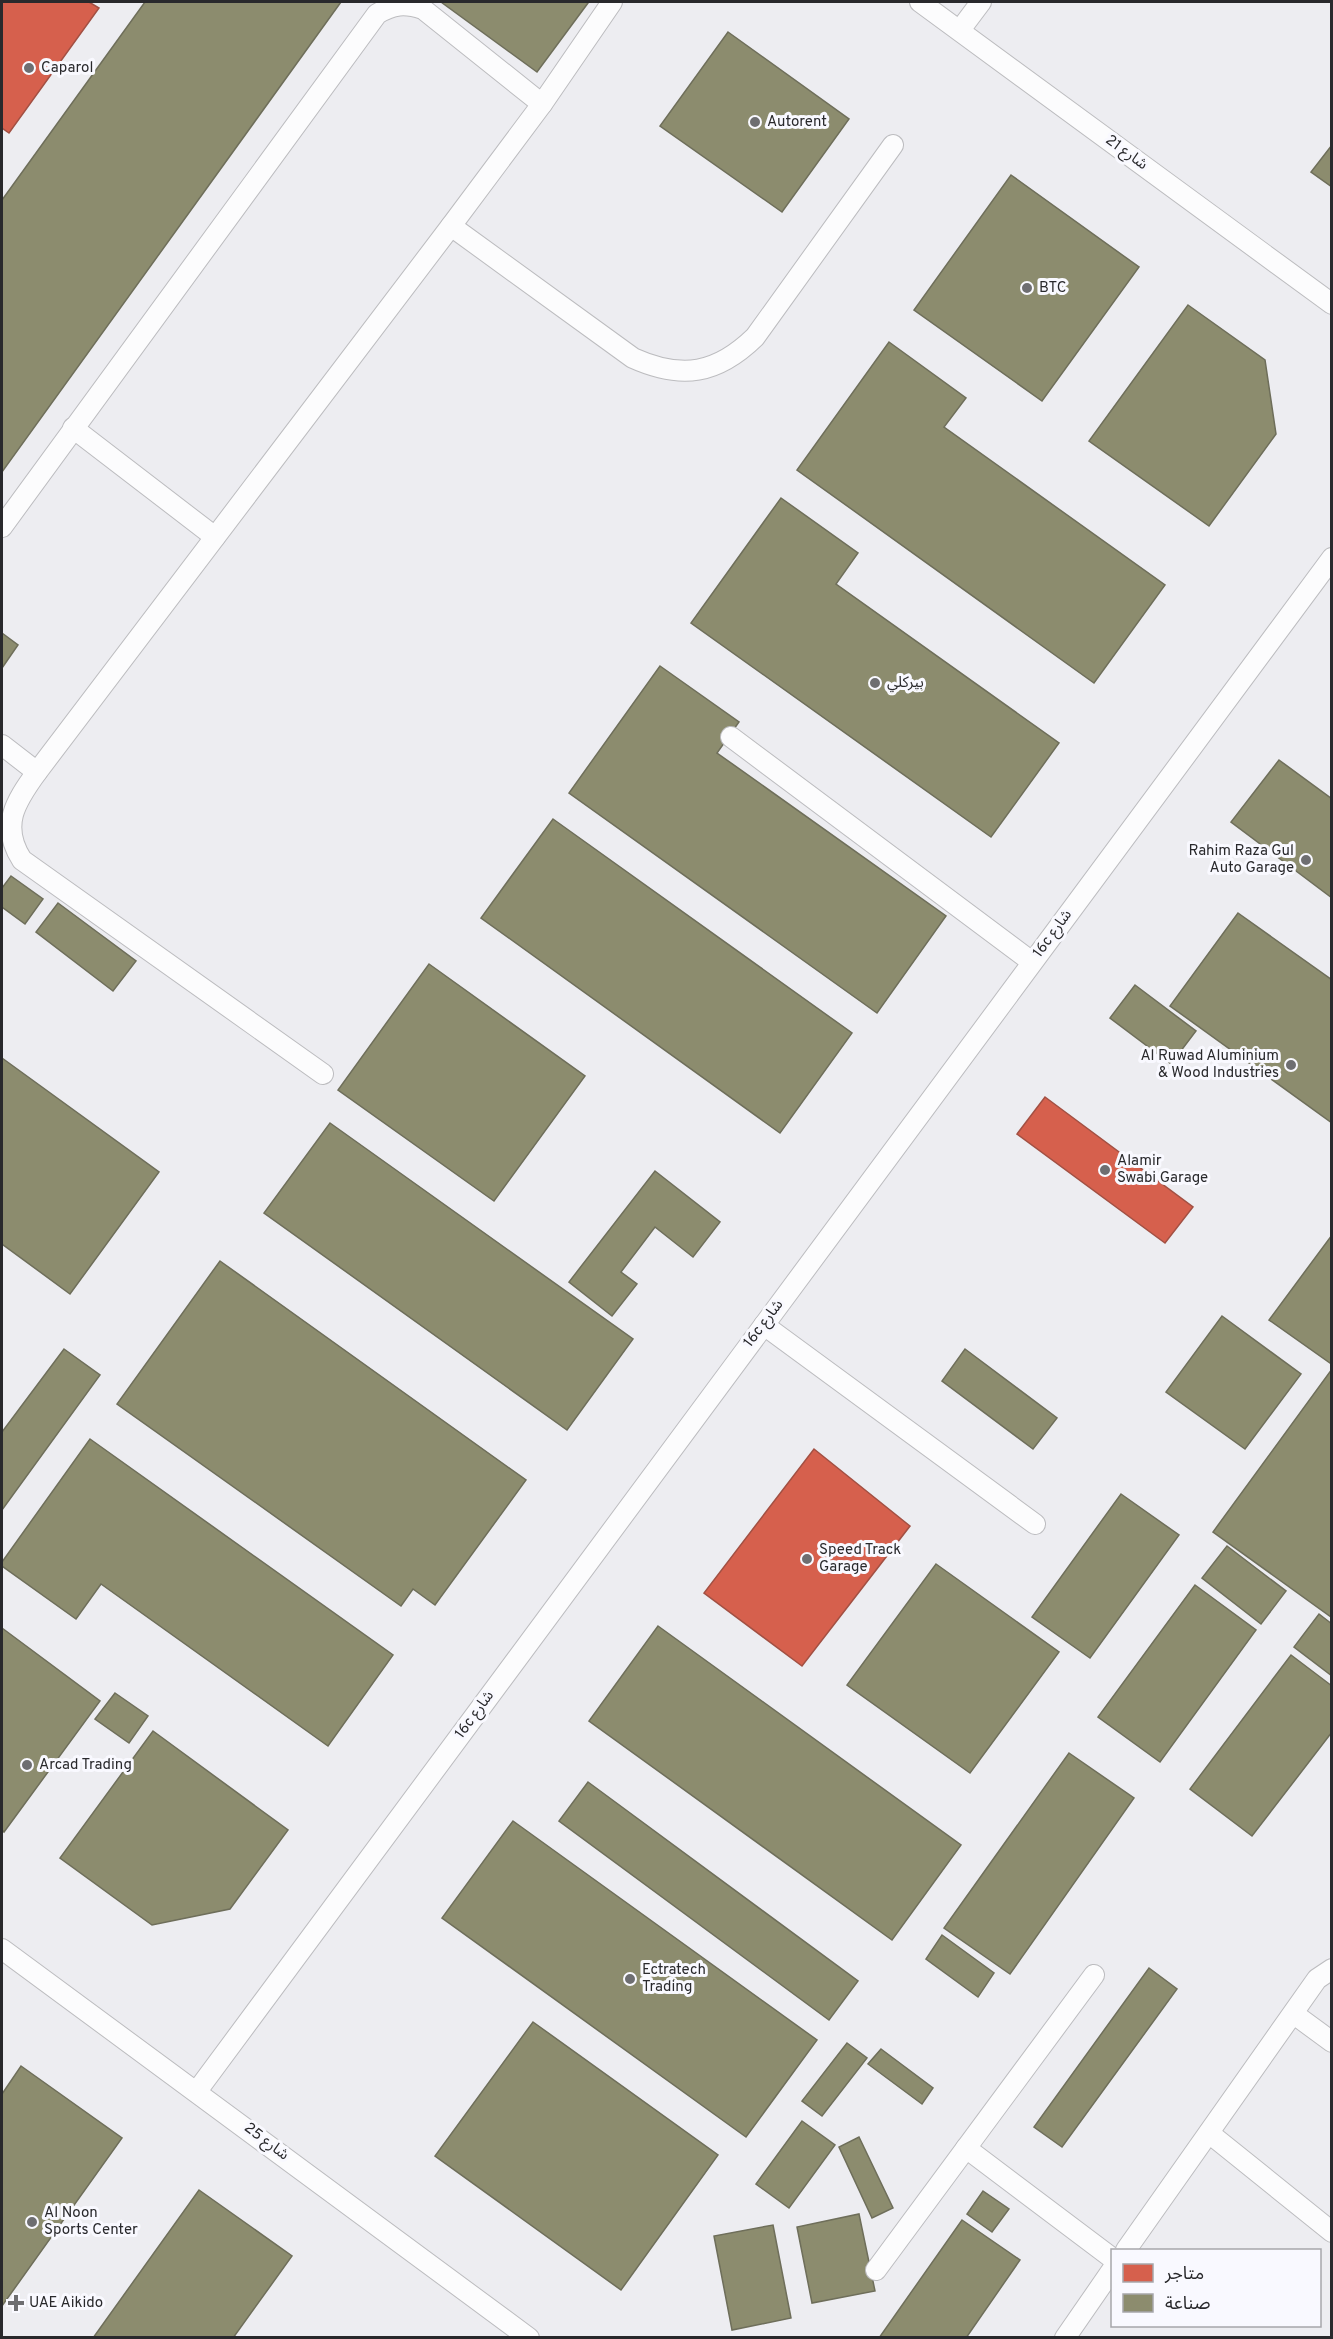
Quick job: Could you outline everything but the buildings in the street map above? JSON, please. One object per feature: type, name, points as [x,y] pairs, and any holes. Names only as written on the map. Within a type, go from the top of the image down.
[{"type":"lane","points":[[323,1074],[22,860],[8,839],[8,820],[14,803],[451,226],[542,104],[612,2]]},
{"type":"lane","name":"شارع 21","points":[[920,2],[1332,304]]},
{"type":"lane","points":[[960,30],[981,2]]},
{"type":"lane","points":[[2,527],[377,14],[399,4],[423,9],[542,104]]},
{"type":"lane","points":[[451,226],[633,358],[654,368],[676,372],[698,370],[720,364],[739,353],[755,337],[893,145]]},
{"type":"lane","points":[[74,428],[215,537]]},
{"type":"lane","name":"16c شارع","points":[[197,2091],[1332,558]]},
{"type":"lane","points":[[731,737],[1032,962]]},
{"type":"lane","points":[[2,745],[37,772]]},
{"type":"lane","points":[[764,1324],[1035,1524]]},
{"type":"lane","name":"شارع 25","points":[[2,1949],[529,2337]]},
{"type":"lane","points":[[1127,2249],[1317,1979],[1332,1969]]},
{"type":"lane","points":[[876,2270],[1094,1975]]},
{"type":"lane","points":[[1294,2014],[1332,2042]]},
{"type":"lane","points":[[1209,2133],[1332,2232]]},
{"type":"lane","points":[[966,2148],[1111,2257]]},
{"type":"lane","points":[[1065,2337],[1111,2273]]},
{"type":"place","name":"Caparol","points":[[29,68]]},
{"type":"place","name":"Autorent","points":[[755,122]]},
{"type":"place","name":"BTC","points":[[1027,288]]},
{"type":"place","name":"بيركلي","points":[[875,683]]},
{"type":"place","name":"Rahim Raza Gul Auto Garage","points":[[1306,860]]},
{"type":"place","name":"Al Ruwad Aluminium & Wood Industries","points":[[1291,1065]]},
{"type":"place","name":"Alamir Swabi Garage","points":[[1105,1170]]},
{"type":"place","name":"Speed Track Garage","points":[[807,1559]]},
{"type":"place","name":"Arcad Trading","points":[[27,1765]]},
{"type":"place","name":"Ectratech Trading","points":[[630,1979]]},
{"type":"place","name":"Al Noon Sports Center","points":[[32,2222]]},
{"type":"place","name":"UAE Aikido","points":[[16,2303]]}]
